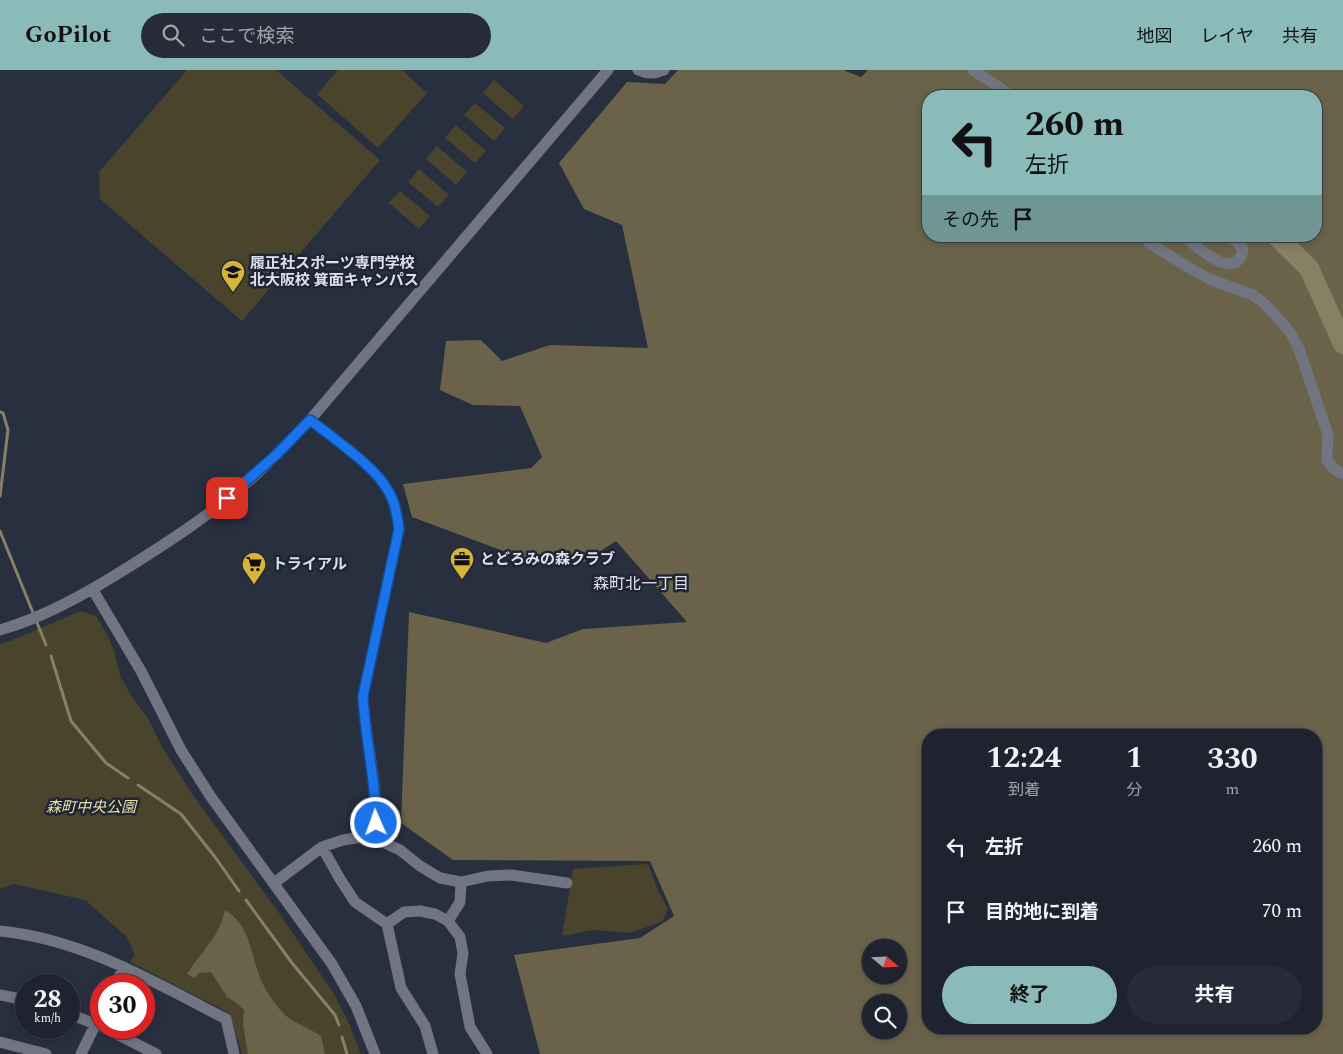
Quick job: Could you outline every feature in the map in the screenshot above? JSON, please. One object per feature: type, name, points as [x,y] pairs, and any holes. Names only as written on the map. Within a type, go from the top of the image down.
[{"type":"street","points":[[0,630],[43,614],[93,590],[182,533],[250,480],[310,420],[608,70]]},
{"type":"street","points":[[638,70],[644,73],[656,74],[664,70]]},
{"type":"street","points":[[973,70],[1003,90]]},
{"type":"street","points":[[1150,242],[1205,276],[1253,295],[1266,305],[1290,332],[1299,349],[1328,435],[1327,460],[1334,469],[1343,474]]},
{"type":"street","points":[[1191,242],[1220,263],[1228,265],[1235,263],[1241,258],[1243,250],[1237,242]]},
{"type":"street","points":[[310,420],[374,472],[387,488],[396,509],[399,529],[363,696],[364,718],[376,802],[374,838]]},
{"type":"street","points":[[93,590],[141,671],[181,750],[211,797],[332,964],[356,1006],[374,1054]]},
{"type":"street","points":[[274,883],[322,847],[343,840],[362,837],[374,838],[400,850],[420,866],[440,878],[461,882],[488,876],[511,875],[567,883]]},
{"type":"street","points":[[322,847],[355,902],[387,924],[402,988],[425,1026],[433,1054]]},
{"type":"street","points":[[448,921],[460,902],[461,882]]},
{"type":"street","points":[[387,924],[404,912],[420,911],[435,914],[448,921],[460,937],[463,953],[460,974],[470,1026],[486,1054]]},
{"type":"street","points":[[0,931],[17,932],[79,948],[124,967],[226,1019],[234,1054]]},
{"type":"street","points":[[120,974],[124,967]]},
{"type":"street","points":[[0,995],[15,998]]},
{"type":"street","points":[[81,1054],[90,1039]]},
{"type":"street","points":[[130,1039],[156,1054]]},
{"type":"street","points":[[0,1042],[46,1054]]},
{"type":"green space","points":[[187,70],[276,70],[380,160],[242,321],[100,199],[99,172]]},
{"type":"green space","points":[[338,70],[402,70],[427,93],[378,148],[317,94]]},
{"type":"green space","points":[[494,80],[524,106],[513,119],[483,93]]},
{"type":"green space","points":[[475,103],[505,128],[494,141],[464,115]]},
{"type":"green space","points":[[456,125],[486,151],[475,163],[445,138]]},
{"type":"green space","points":[[437,146],[467,172],[456,185],[426,159]]},
{"type":"green space","points":[[419,169],[449,195],[438,207],[408,182]]},
{"type":"green space","points":[[400,191],[430,216],[419,229],[389,203]]},
{"type":"green space","name":"森町中央公園","points":[[80,611],[96,616],[108,636],[120,675],[131,696],[148,718],[162,747],[193,795],[279,913],[334,994],[348,1021],[361,1054],[242,1054],[229,1013],[130,962],[135,955],[127,937],[85,900],[14,884],[0,889],[0,644]]},
{"type":"green space","points":[[648,864],[657,888],[668,909],[662,922],[629,933],[593,930],[562,936],[573,869]]},
{"type":"shaded area","points":[[678,70],[843,70],[861,77],[868,70],[1343,70],[1343,1054],[540,1054],[514,955],[640,938],[674,916],[650,861],[453,860],[401,823],[409,612],[546,643],[583,629],[687,622],[616,541],[584,562],[530,561],[412,517],[403,484],[531,468],[542,457],[520,406],[473,405],[440,390],[446,341],[481,340],[502,361],[550,345],[648,348],[622,225],[584,209],[559,163],[627,82],[665,84]]},
{"type":"shaded area","points":[[225,910],[234,917],[246,935],[260,978],[270,997],[289,1018],[321,1036],[325,1054],[248,1054],[243,1024],[244,1010],[227,997],[211,972],[199,973],[194,978],[187,974],[219,928]]},
{"type":"waterway","points":[[1282,242],[1309,268],[1343,344]]},
{"type":"waterway","points":[[0,412],[3,413],[8,430],[0,496]]},
{"type":"waterway","points":[[0,531],[46,645]]},
{"type":"waterway","points":[[51,656],[71,721],[106,763],[128,778]]},
{"type":"waterway","points":[[138,785],[181,814],[239,891]]},
{"type":"waterway","points":[[246,900],[292,963],[335,1015],[339,1025]]},
{"type":"waterway","points":[[342,1037],[347,1054]]},
{"type":"place","name":"履正社スポーツ専門学校 北大阪校 箕面キャンパス","points":[[233,293]]},
{"type":"place","name":"とどろみの森クラブ","points":[[462,580]]},
{"type":"place","name":"トライアル","points":[[254,585]]},
{"type":"district","name":"森町北一丁目","points":[[641,584]]},
{"type":"route","points":[[227,498],[250,480],[310,420],[374,472],[387,488],[396,509],[399,529],[363,696],[364,718],[376,802],[376,823]]}]
